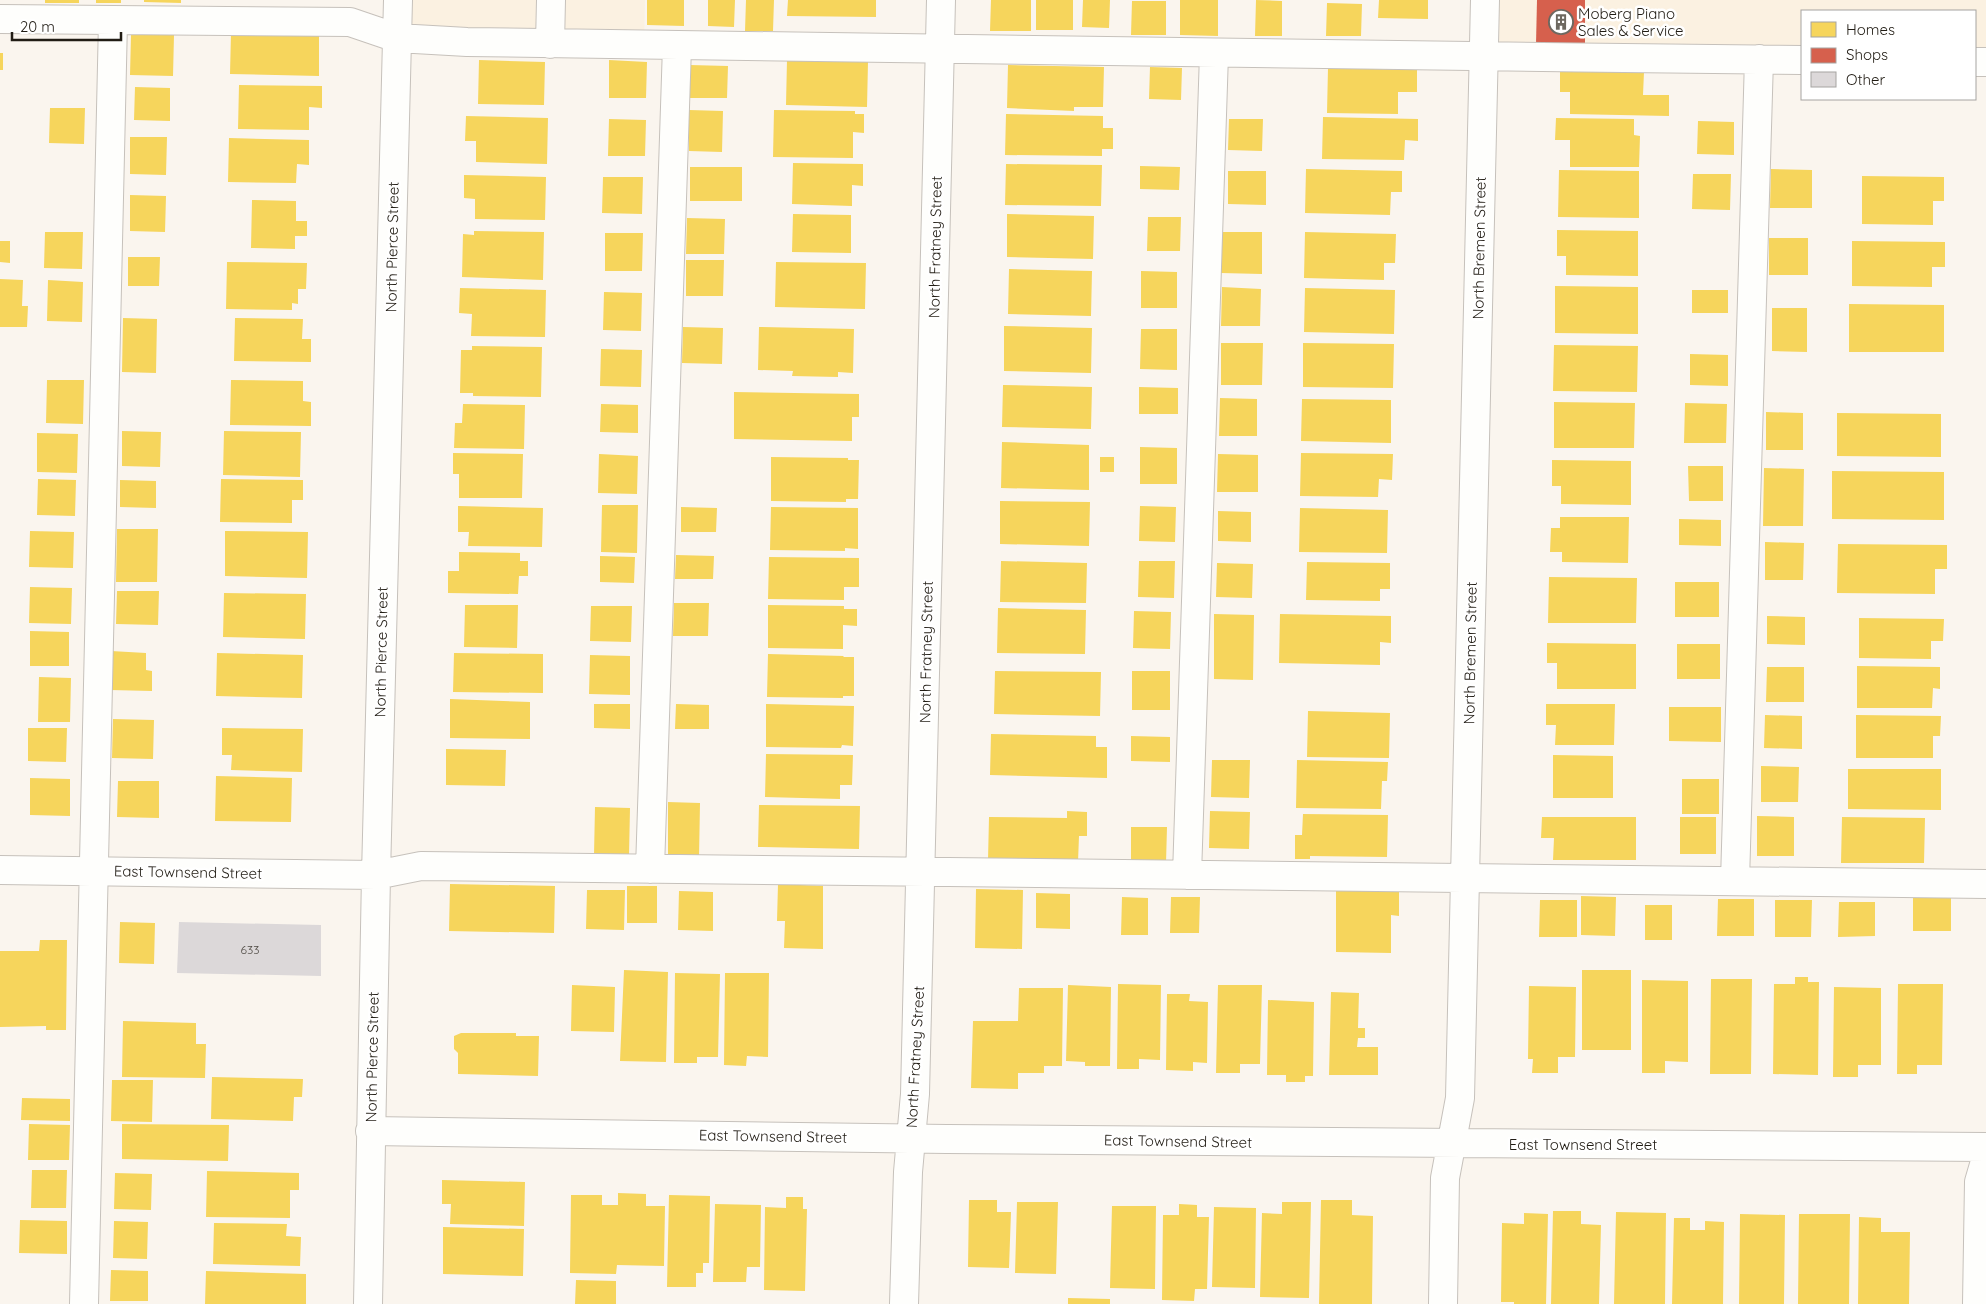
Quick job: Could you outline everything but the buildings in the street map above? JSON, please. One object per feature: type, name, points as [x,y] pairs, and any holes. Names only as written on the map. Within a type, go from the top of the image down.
[{"type":"street","name":"North Pierce Street","points":[[368,1304],[370,1131],[398,0]]},
{"type":"street","points":[[550,44],[551,0]]},
{"type":"street","name":"North Fratney Street","points":[[904,1304],[908,1172],[916,1094],[941,0]]},
{"type":"street","name":"North Bremen Street","points":[[1443,1304],[1445,1178],[1460,1098],[1485,0]]},
{"type":"street","points":[[0,19],[350,22],[397,38],[550,44],[940,51],[1801,60]]},
{"type":"street","points":[[84,1304],[113,21]]},
{"type":"street","points":[[650,869],[677,46]]},
{"type":"street","points":[[1187,875],[1214,54]]},
{"type":"street","points":[[1735,881],[1759,59]]},
{"type":"street","name":"East Townsend Street","points":[[0,870],[376,875],[421,866],[1986,884]]},
{"type":"street","name":"East Townsend Street","points":[[370,1131],[911,1138],[1986,1147]]},
{"type":"street","points":[[1977,1304],[1979,1182],[1986,1158]]},
{"type":"shaded area","points":[[398,0],[645,0],[644,45],[397,38]]},
{"type":"shaded area","points":[[1485,0],[1986,0],[1986,62],[1976,62],[1976,10],[1801,10],[1801,60],[1483,56]]},
{"type":"place","name":"Moberg Piano Sales & Service","points":[[1561,22]]}]
